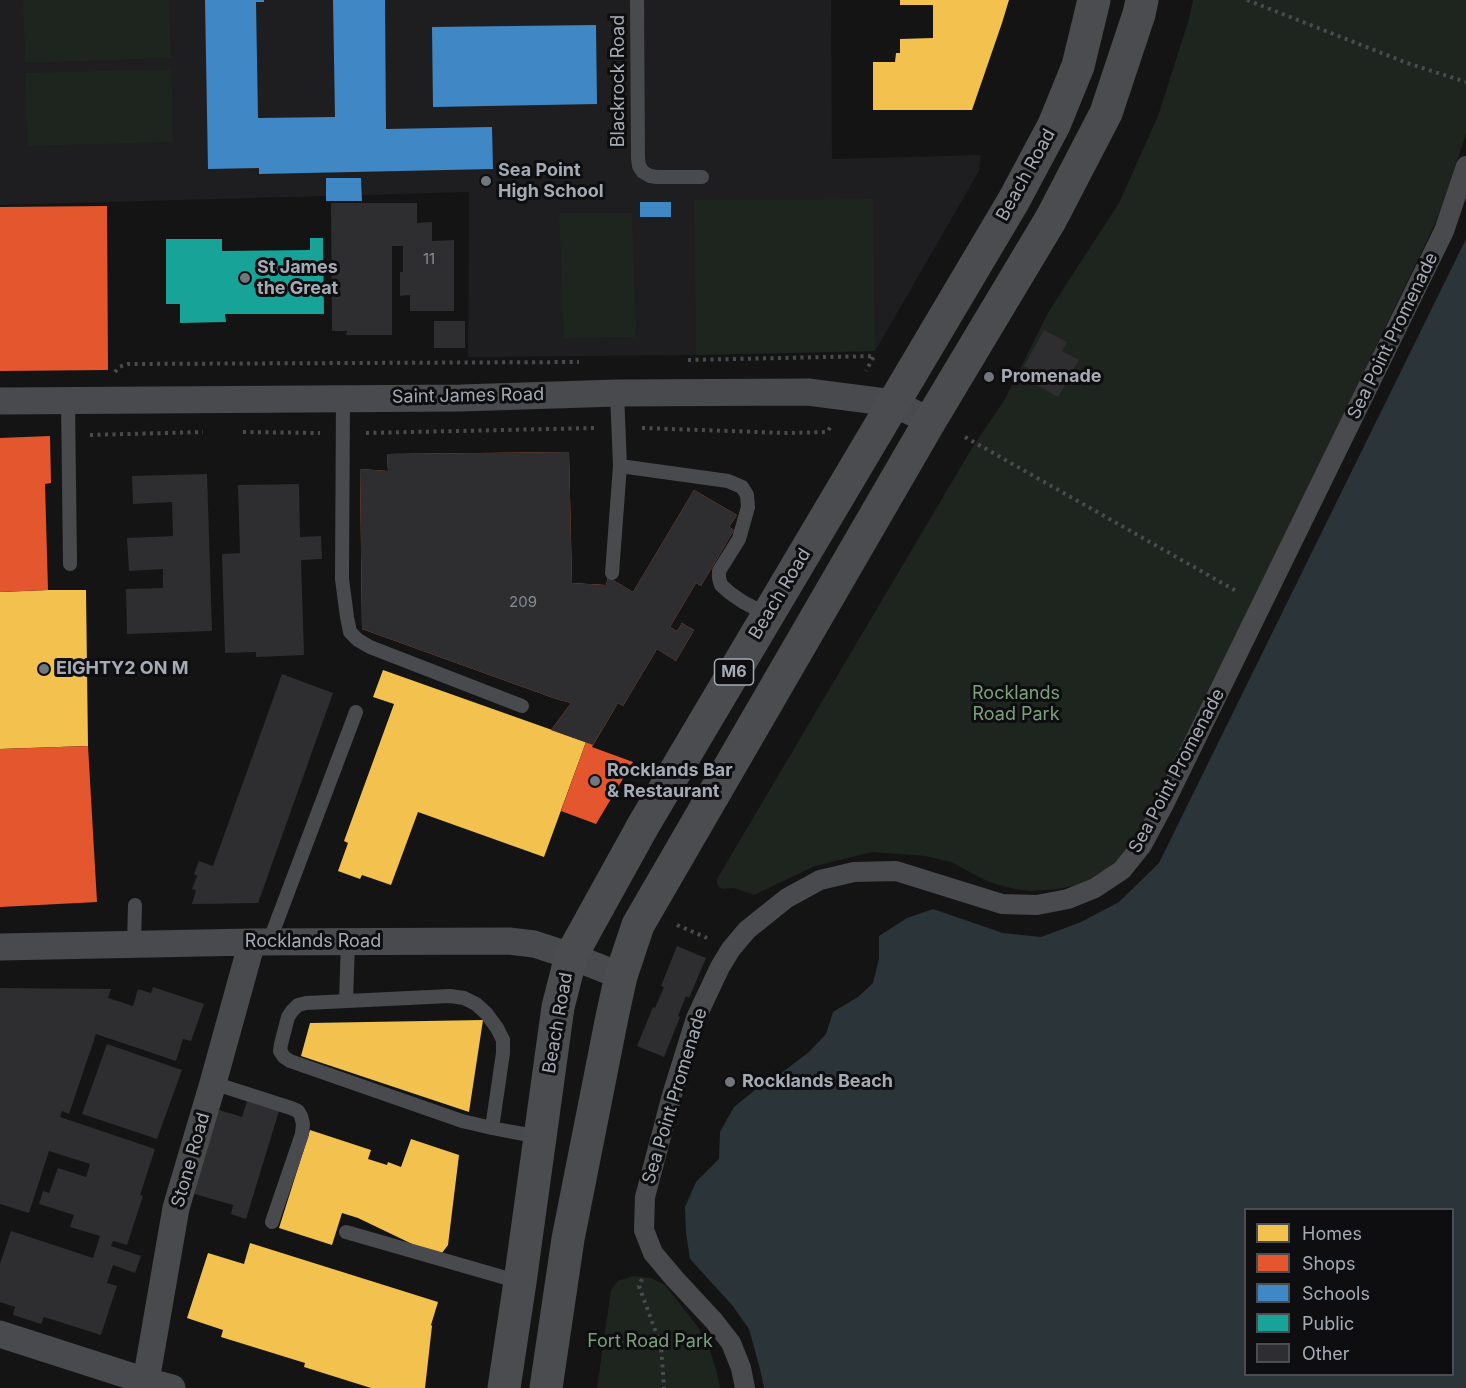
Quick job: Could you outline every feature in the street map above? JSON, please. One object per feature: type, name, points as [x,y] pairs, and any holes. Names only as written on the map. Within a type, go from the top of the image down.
[{"type":"main road","name":"Beach Road","points":[[504,1388],[558,1007],[571,956],[644,824],[1014,200],[1054,125],[1078,66],[1094,0]]},
{"type":"main road","name":"M6","points":[[546,1388],[568,1239],[621,976],[638,926],[930,421],[1051,219],[1106,113],[1142,0]]},
{"type":"main road","points":[[1014,200],[1051,219]]},
{"type":"street","name":"Sea Point Promenade","points":[[745,1388],[741,1368],[731,1343],[653,1253],[644,1230],[645,1197],[672,1095],[696,1018],[720,967],[747,930],[787,898],[820,880],[854,872],[896,871],[1002,904],[1037,905],[1068,899],[1095,888],[1122,870],[1142,845],[1163,806],[1261,606],[1444,231],[1466,166]]},
{"type":"street","name":"Saint James Road","points":[[0,401],[460,398],[617,393],[808,392],[893,403],[930,421]]},
{"type":"street","name":"Rocklands Road","points":[[0,947],[261,942],[509,941],[534,944],[621,976]]},
{"type":"street","name":"Stone Road","points":[[146,1381],[176,1208],[213,1083],[261,942]]},
{"type":"street","points":[[0,1334],[172,1388]]},
{"type":"lane","name":"Blackrock Road","points":[[637,0],[639,166],[650,176],[702,177]]},
{"type":"lane","points":[[612,573],[620,466],[617,393]]},
{"type":"lane","points":[[343,398],[342,579],[350,632],[370,647],[522,706]]},
{"type":"lane","points":[[68,401],[70,564]]},
{"type":"lane","points":[[620,466],[728,481],[742,487],[747,495],[748,507],[739,539],[719,571],[719,578],[721,585],[730,593],[768,615]]},
{"type":"lane","name":"Stone Road","points":[[261,942],[356,712]]},
{"type":"lane","points":[[134,944],[135,905]]},
{"type":"lane","points":[[346,1001],[348,941]]},
{"type":"lane","points":[[492,1128],[503,1040],[486,1013],[476,1004],[464,998],[450,996],[306,1003],[298,1005],[288,1017],[280,1051],[290,1062],[462,1121],[492,1128],[540,1137]]},
{"type":"lane","points":[[213,1083],[291,1108],[298,1111],[301,1116],[302,1134],[272,1222]]},
{"type":"lane","points":[[346,1232],[520,1282]]},
{"type":"path","points":[[1247,0],[1407,63],[1466,82]]},
{"type":"path","points":[[235,432],[447,432],[619,428],[827,432],[874,356],[685,360]]},
{"type":"path","points":[[104,400],[113,375],[119,367],[128,364],[590,362]]},
{"type":"path","points":[[69,435],[211,432]]},
{"type":"path","points":[[965,437],[1261,606]]},
{"type":"path","points":[[677,925],[731,949]]},
{"type":"path","points":[[650,1246],[639,1286],[661,1346],[664,1388]]},
{"type":"shaded area","name":"Sea Point High School","points":[[0,0],[831,0],[832,159],[981,155],[979,171],[875,351],[468,357],[469,192],[0,205]]},
{"type":"shaded area","points":[[1466,239],[1466,1388],[764,1388],[749,1329],[732,1305],[690,1259],[686,1233],[685,1207],[696,1182],[719,1159],[720,1132],[734,1107],[809,1052],[826,1034],[833,1012],[858,997],[873,983],[879,959],[879,936],[907,918],[933,909],[1003,933],[1041,937],[1081,922],[1119,902],[1159,863]]},
{"type":"green space","points":[[23,0],[169,0],[171,58],[25,63]]},
{"type":"green space","name":"Rocklands Road Park","points":[[1193,0],[1466,0],[1466,134],[1432,230],[1147,823],[1130,849],[1108,868],[1077,885],[1058,889],[1030,891],[1015,889],[995,884],[951,862],[925,856],[872,852],[815,866],[754,895],[734,888],[719,887],[717,879],[972,448],[1005,399],[1049,311],[1119,203],[1158,116]]},
{"type":"green space","points":[[171,69],[173,142],[28,146],[25,73]]},
{"type":"green space","points":[[873,199],[875,351],[696,355],[694,200]]},
{"type":"green space","points":[[559,213],[632,213],[636,337],[564,338]]},
{"type":"green space","name":"Fort Road Park","points":[[633,1276],[651,1278],[665,1285],[698,1327],[709,1347],[720,1388],[597,1388],[611,1290],[618,1281]]},
{"type":"building: Homes","points":[[900,0],[1009,0],[972,110],[873,110],[873,62],[895,62],[896,53],[900,53],[900,39],[933,38],[933,5],[900,5]]},
{"type":"building: Homes","name":"EIGHTY2 ON M","points":[[86,590],[88,746],[0,749],[0,592]]},
{"type":"building: Homes","points":[[383,670],[586,742],[544,857],[418,812],[391,885],[362,875],[360,879],[338,871],[348,843],[344,841],[394,704],[373,697]]},
{"type":"building: Homes","points":[[483,1020],[469,1112],[301,1056],[310,1023]]},
{"type":"building: Homes","points":[[310,1130],[371,1150],[368,1159],[387,1165],[388,1162],[401,1167],[411,1139],[459,1155],[448,1245],[442,1253],[433,1254],[358,1218],[342,1213],[332,1245],[279,1228]]},
{"type":"building: Homes","points":[[250,1243],[438,1302],[431,1325],[425,1388],[371,1388],[304,1367],[305,1363],[221,1337],[223,1330],[187,1318],[208,1253],[244,1264]]},
{"type":"building: Shops","points":[[107,206],[108,370],[0,371],[0,207]]},
{"type":"building: Shops","points":[[50,436],[51,483],[45,484],[48,590],[0,592],[0,438]]},
{"type":"building: Shops","points":[[569,452],[572,583],[606,585],[608,577],[633,592],[694,490],[737,515],[729,527],[734,530],[701,586],[696,583],[670,627],[677,631],[682,623],[694,630],[676,661],[657,649],[623,706],[618,703],[592,747],[633,762],[596,824],[561,811],[586,742],[551,730],[571,703],[362,629],[360,469],[388,471],[387,454]],"holes":[[[579,612],[594,615],[612,625],[577,680],[563,673],[565,663],[530,652],[529,619],[579,620]]]},
{"type":"building: Shops","points":[[88,746],[97,902],[0,907],[0,749]]},
{"type":"building: Schools","points":[[205,0],[264,0],[264,2],[256,2],[258,118],[335,117],[333,0],[385,0],[386,129],[492,127],[493,169],[259,174],[259,168],[208,169]]},
{"type":"building: Schools","points":[[596,25],[597,104],[433,107],[432,27]]},
{"type":"building: Schools","points":[[326,178],[361,178],[362,201],[326,201]]},
{"type":"building: Schools","points":[[640,202],[671,202],[671,217],[640,217]]},
{"type":"building: Public","name":"St James the Great","points":[[310,238],[323,238],[324,314],[225,314],[226,322],[180,323],[180,304],[166,304],[166,239],[222,239],[222,251],[310,250]]},
{"type":"building: Other","points":[[331,203],[417,203],[417,223],[432,222],[432,241],[454,240],[454,311],[410,311],[410,295],[400,296],[403,246],[392,246],[392,335],[346,335],[347,331],[332,331]]},
{"type":"building: Other","points":[[434,321],[465,321],[465,348],[434,348]]},
{"type":"building: Other","points":[[1044,330],[1067,342],[1062,351],[1079,360],[1058,397],[1033,383],[1039,374],[1024,366]]},
{"type":"building: Other","points":[[569,452],[572,583],[606,585],[608,577],[633,592],[694,490],[737,515],[729,527],[734,530],[701,586],[696,583],[670,627],[677,631],[682,623],[694,630],[676,661],[657,649],[623,706],[618,703],[593,745],[551,730],[571,703],[362,629],[360,469],[388,471],[387,454]]},
{"type":"building: Other","points":[[207,474],[212,631],[127,634],[126,589],[163,588],[163,569],[129,571],[127,538],[173,536],[172,502],[133,504],[132,476]]},
{"type":"building: Other","points":[[299,484],[300,537],[321,536],[322,559],[301,560],[304,655],[256,657],[256,652],[225,653],[222,554],[240,553],[238,485]]},
{"type":"building: Other","points":[[282,674],[333,693],[258,903],[192,904],[196,890],[192,889],[197,876],[194,874],[199,861],[213,866]]},
{"type":"building: Other","points":[[677,946],[706,958],[689,998],[686,996],[664,1057],[637,1046],[664,987],[661,986]]},
{"type":"building: Other","points":[[153,987],[204,1004],[191,1041],[183,1039],[176,1061],[96,1034],[69,1114],[62,1111],[60,1117],[155,1149],[127,1245],[113,1241],[111,1246],[141,1256],[135,1273],[113,1265],[107,1283],[117,1286],[101,1335],[44,1317],[41,1324],[13,1315],[15,1307],[0,1302],[0,1264],[11,1231],[93,1258],[100,1236],[70,1227],[74,1215],[39,1204],[43,1191],[49,1193],[58,1168],[86,1177],[90,1164],[49,1151],[29,1213],[0,1204],[0,988],[111,989],[108,998],[133,1006],[138,989],[151,993]]},
{"type":"building: Other","points":[[107,1044],[182,1070],[157,1139],[82,1114]]},
{"type":"building: Other","points":[[247,1101],[279,1111],[246,1219],[231,1214],[233,1205],[191,1193],[216,1109],[242,1117]]},
{"type":"place","name":"Sea Point High School","points":[[486,181]]},
{"type":"place","name":"St James the Great","points":[[245,278]]},
{"type":"place","name":"Promenade","points":[[989,377]]},
{"type":"place","name":"EIGHTY2 ON M","points":[[44,669]]},
{"type":"place","name":"Rocklands Bar & Restaurant","points":[[595,781]]},
{"type":"place","name":"Rocklands Beach","points":[[730,1082]]}]
